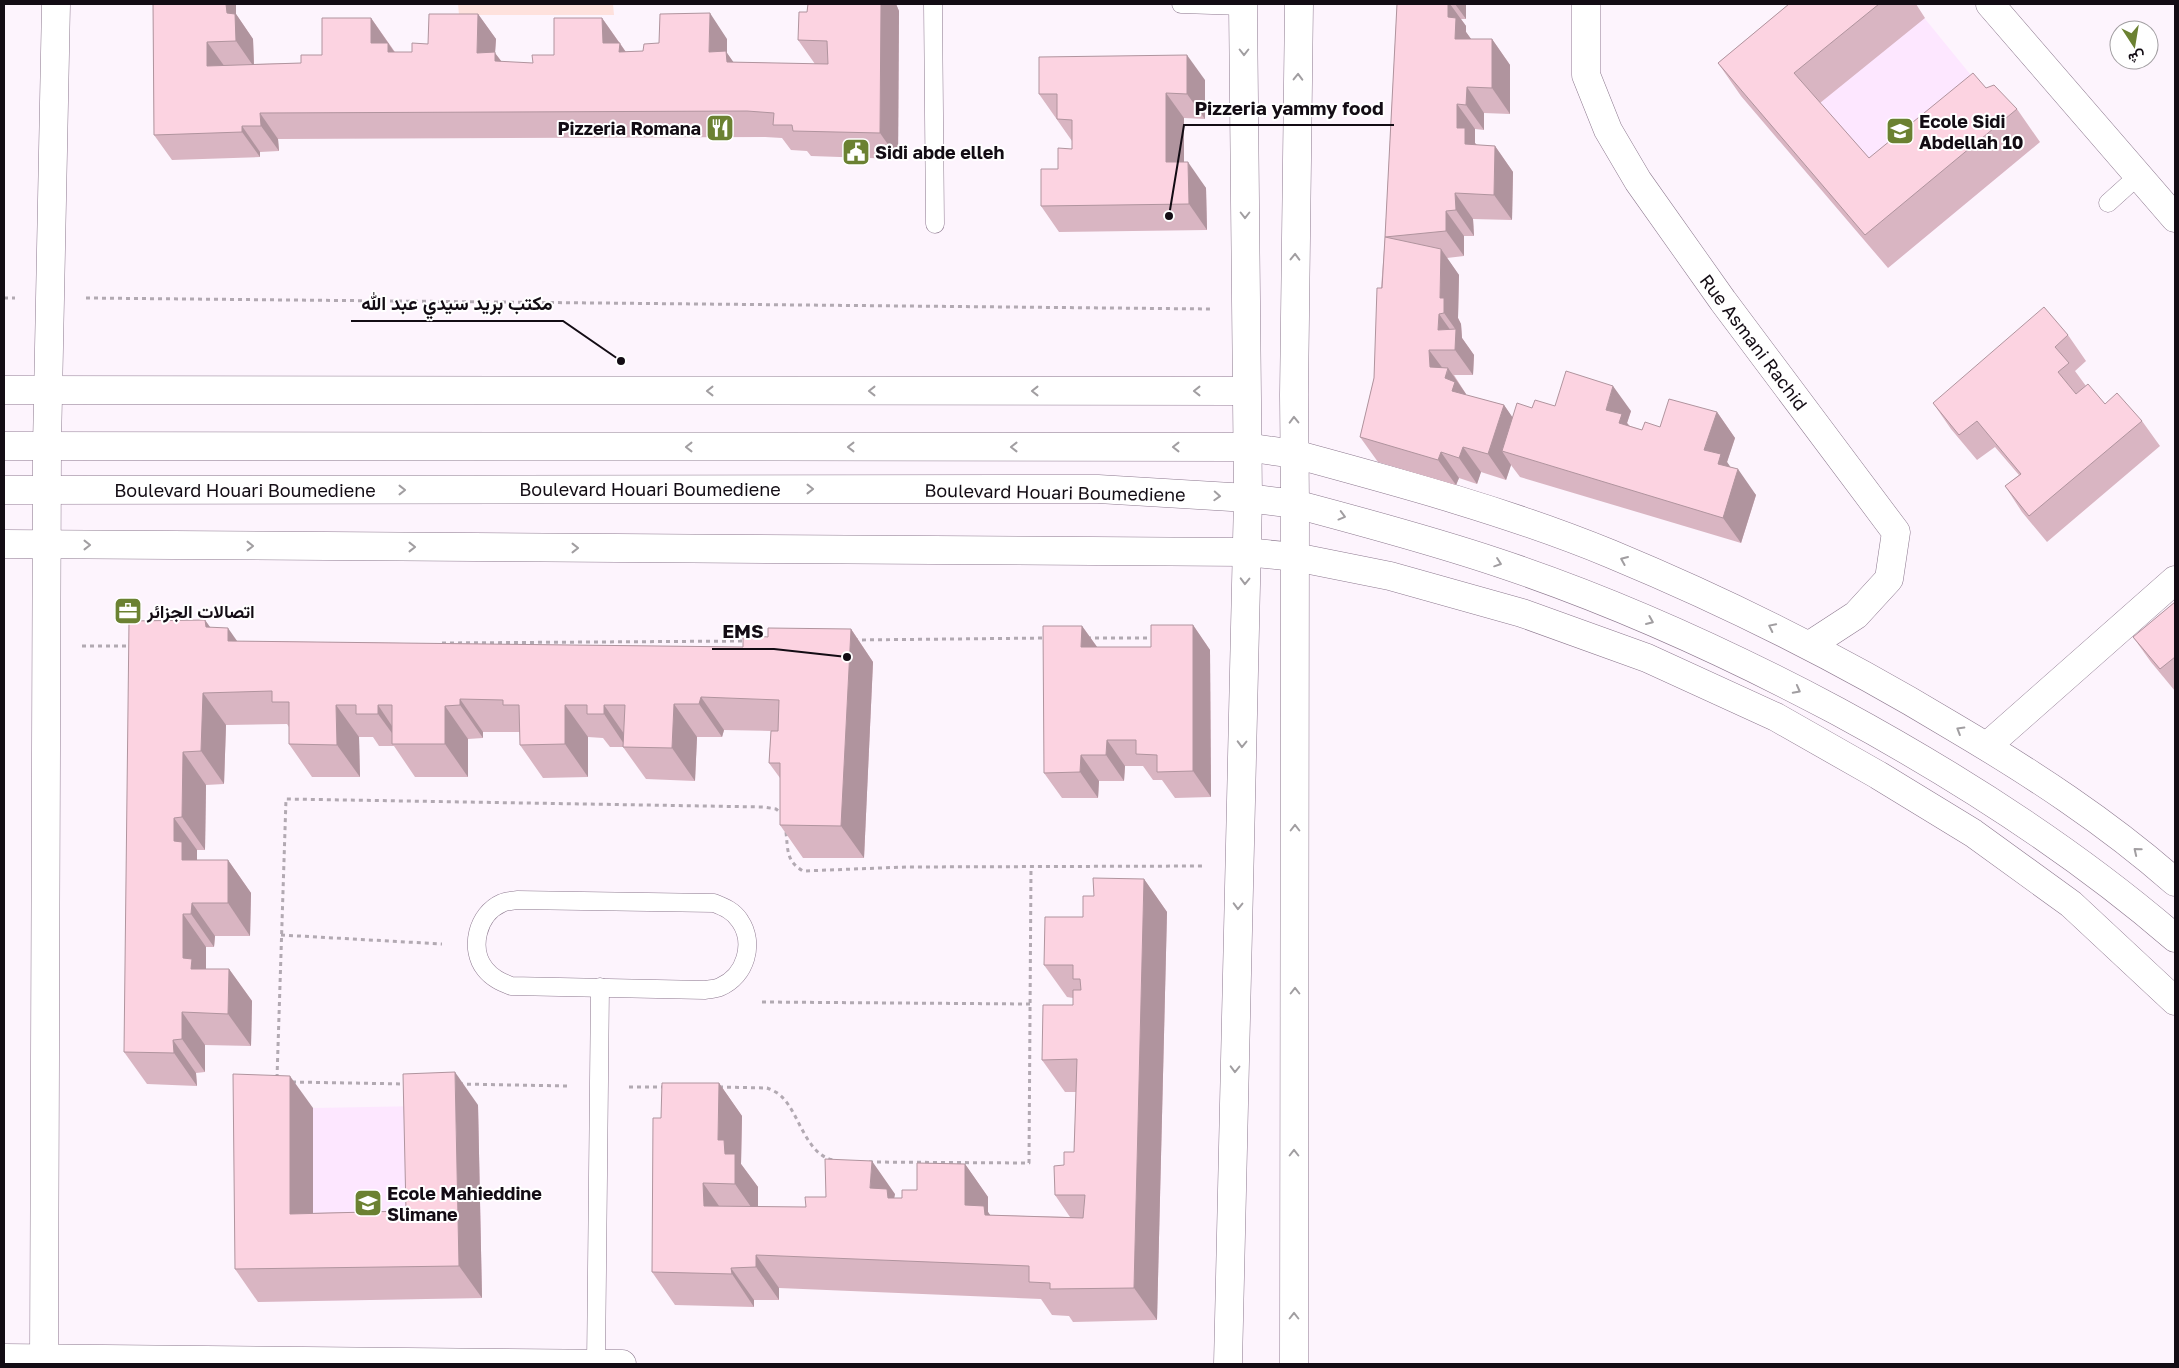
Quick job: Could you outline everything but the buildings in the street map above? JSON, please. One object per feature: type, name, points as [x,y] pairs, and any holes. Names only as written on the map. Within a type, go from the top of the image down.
[{"type":"street","points":[[44,1362],[48,646],[47,446],[56,4]]},
{"type":"street","points":[[1294,1364],[1294,454],[1299,4]]},
{"type":"street","name":"Rue Asmani Rachid","points":[[1586,4],[1586,75],[1608,130],[1638,181],[1717,293],[1896,532],[1889,579],[1856,615],[1810,645]]},
{"type":"street","points":[[1990,4],[2175,218]]},
{"type":"street","points":[[1228,1364],[1248,498],[1243,5]]},
{"type":"street","points":[[4,390],[1246,391]]},
{"type":"street","points":[[4,446],[1246,447],[1294,454],[1401,483],[1506,516],[1610,554],[1711,598],[1810,645],[1899,694],[1987,746],[2111,830],[2175,882]]},
{"type":"street","name":"Boulevard Houari Boumediene","points":[[4,490],[1098,489],[1248,498],[1295,504],[1397,531],[1497,562],[1596,598],[1692,639],[1787,684],[1880,734],[2027,824],[2082,863],[2175,938]]},
{"type":"street","points":[[4,544],[1246,552],[1295,557],[1390,576],[1522,612],[1647,658],[1776,717],[1878,775],[1973,833],[2071,904],[2175,1001]]},
{"type":"street","points":[[1987,746],[2175,580]]},
{"type":"street","points":[[4,1358],[44,1362],[622,1364]]},
{"type":"lane","points":[[933,4],[935,224]]},
{"type":"lane","points":[[1181,4],[1243,5]]},
{"type":"lane","points":[[2108,203],[2139,176]]},
{"type":"lane","points":[[517,900],[714,903],[728,909],[740,920],[746,935],[748,950],[743,965],[734,978],[721,987],[705,990],[600,987],[511,986],[497,980],[485,969],[478,956],[476,941],[480,925],[489,912],[502,903],[517,900]]},
{"type":"lane","points":[[596,1364],[600,987]]},
{"type":"path","points":[[4,298],[1245,310]]},
{"type":"path","points":[[845,640],[1055,638]]},
{"type":"path","points":[[1084,638],[1154,638]]},
{"type":"path","points":[[436,643],[756,641]]},
{"type":"path","points":[[48,646],[138,646]]},
{"type":"path","points":[[281,935],[442,944]]},
{"type":"path","points":[[762,1002],[1030,1004]]},
{"type":"shaded area","points":[[458,4],[613,4],[614,15],[459,15]]},
{"type":"shaded area","name":"Ecole Sidi Abdellah 10","points":[[1863,4],[1913,4],[1996,106],[2040,142],[1888,268],[1741,96]]},
{"type":"shaded area","name":"Ecole Mahieddine Slimane","points":[[478,1105],[482,1298],[258,1302],[255,1107],[313,1108]]},
{"type":"place","name":"Pizzeria Romana","points":[[720,128]]},
{"type":"place","name":"Ecole Sidi Abdellah 10","points":[[1900,131]]},
{"type":"place","name":"Sidi abde elleh","points":[[856,152]]},
{"type":"place","name":"Pizzeria yammy food","points":[[1169,216]]},
{"type":"place","name":"مكتب بريد سيدي عبد الله","points":[[621,361]]},
{"type":"place","name":"اتصالات الجزائر","points":[[128,611]]},
{"type":"place","name":"EMS","points":[[847,657]]},
{"type":"place","name":"Ecole Mahieddine Slimane","points":[[368,1203]]}]
